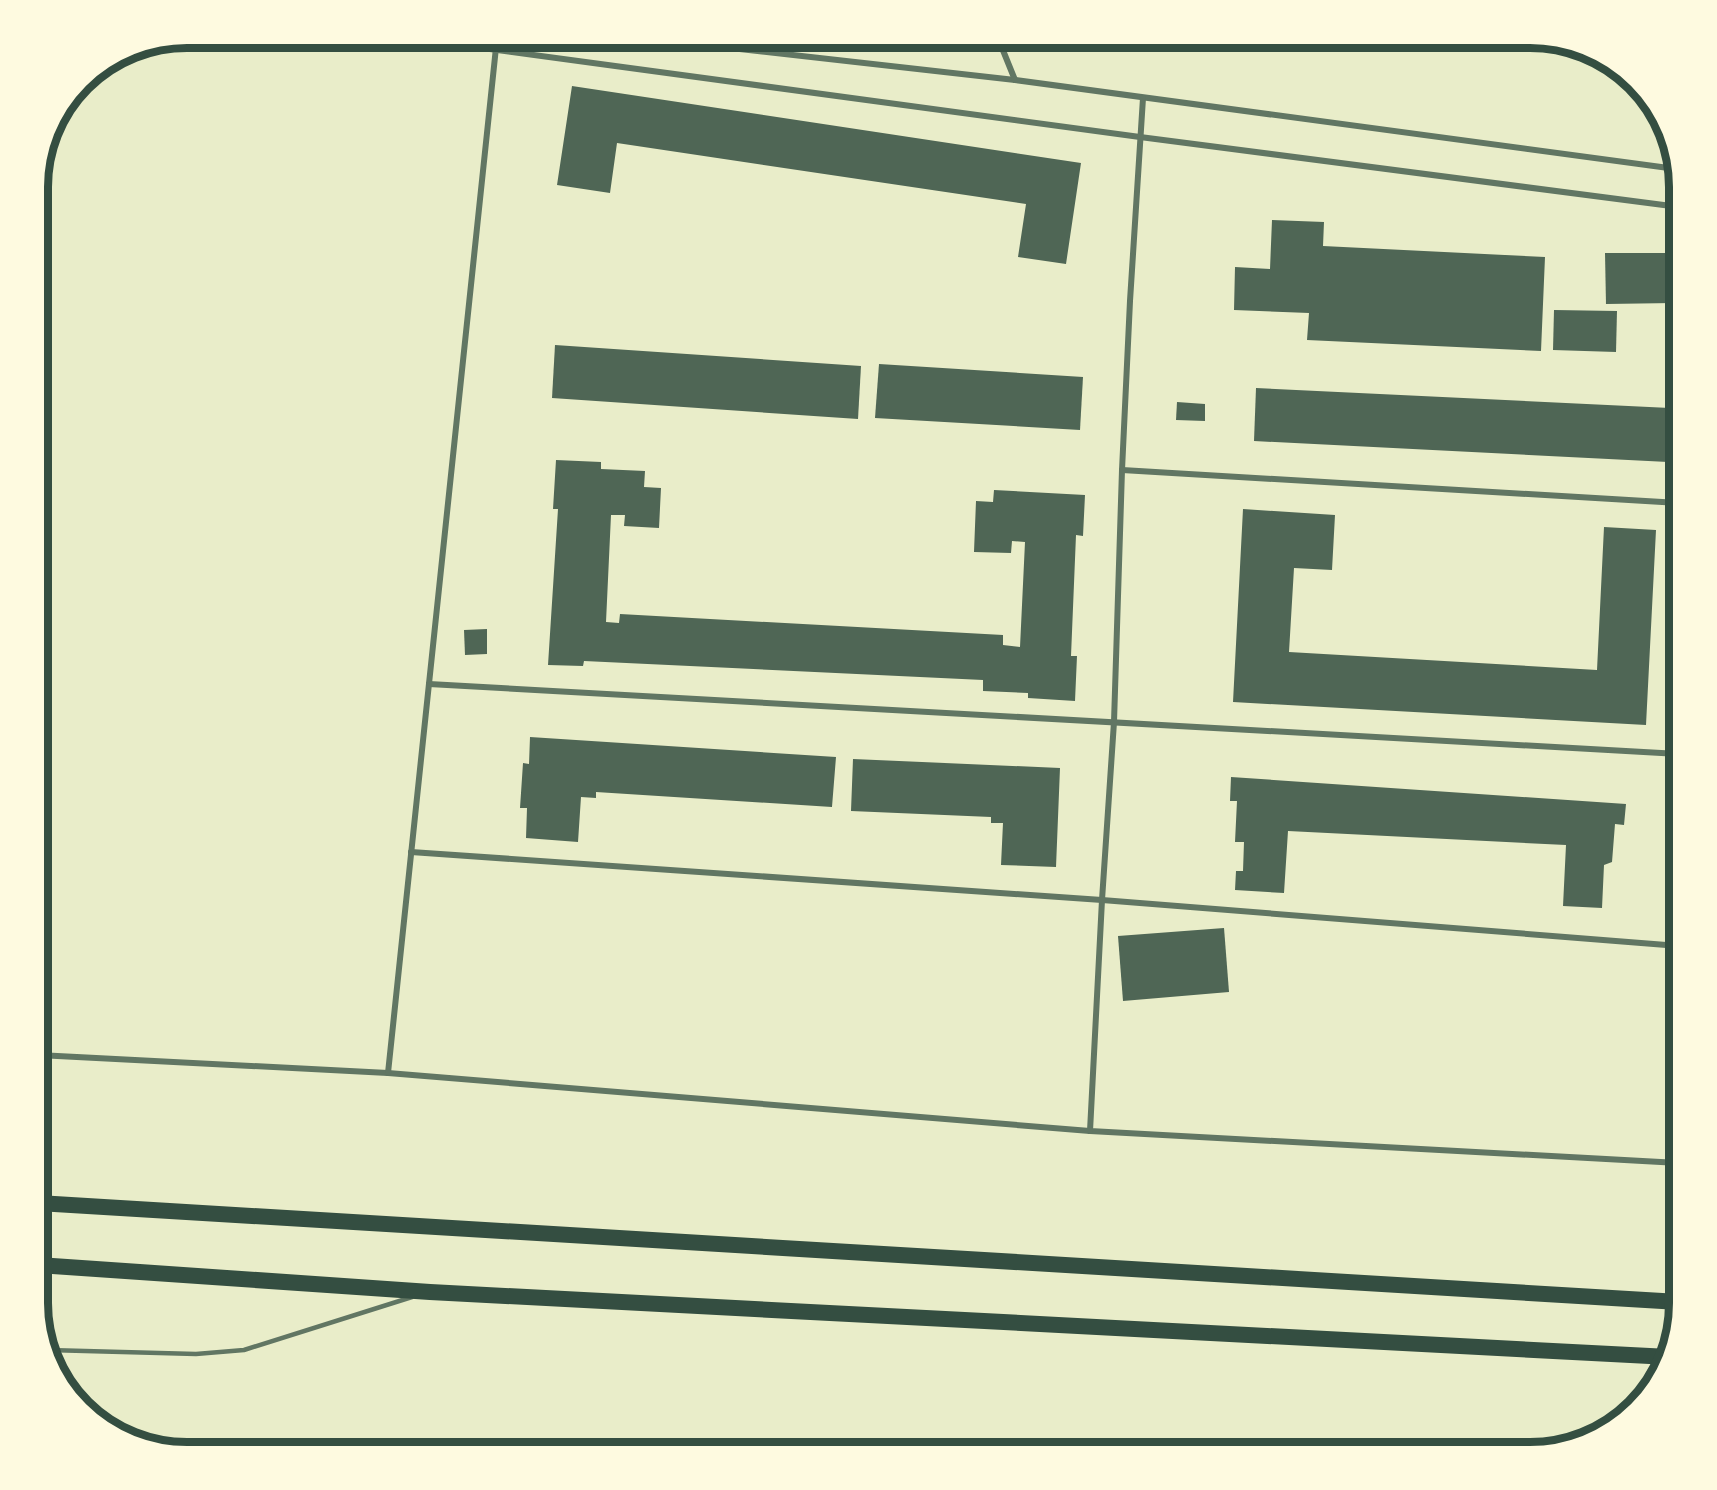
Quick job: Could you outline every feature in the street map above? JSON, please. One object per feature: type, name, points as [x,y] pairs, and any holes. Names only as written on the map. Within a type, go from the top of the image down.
[{"type":"highway","points":[[48,1204],[1669,1301]]},
{"type":"highway","points":[[48,1266],[430,1292],[1658,1356]]},
{"type":"street","points":[[488,48],[1140,137],[1669,206]]},
{"type":"street","points":[[730,48],[1015,80],[1667,168]]},
{"type":"street","points":[[1002,48],[1015,80]]},
{"type":"street","points":[[388,1073],[496,49]]},
{"type":"street","points":[[1090,1131],[1114,722],[1122,470],[1143,98]]},
{"type":"street","points":[[1122,470],[1669,502]]},
{"type":"street","points":[[429,684],[1669,753]]},
{"type":"street","points":[[411,852],[1102,900],[1669,945]]},
{"type":"street","points":[[48,1056],[388,1073],[1090,1131],[1669,1162]]},
{"type":"lane","points":[[56,1350],[196,1354],[244,1350],[430,1292]]},
{"type":"building","points":[[572,86],[1081,163],[1066,264],[1018,257],[1026,204],[617,143],[610,193],[557,185]]},
{"type":"building","points":[[1272,220],[1324,222],[1323,246],[1545,257],[1541,351],[1307,340],[1309,313],[1234,310],[1235,267],[1270,269]]},
{"type":"building","points":[[1605,253],[1669,253],[1669,303],[1606,304]]},
{"type":"building","points":[[1554,310],[1617,311],[1616,352],[1553,350]]},
{"type":"building","points":[[555,345],[861,366],[858,419],[552,398]]},
{"type":"building","points":[[879,364],[1083,377],[1080,430],[875,418]]},
{"type":"building","points":[[1256,388],[1669,408],[1668,462],[1254,441]]},
{"type":"building","points":[[1177,402],[1205,404],[1205,421],[1176,420]]},
{"type":"building","points":[[556,460],[601,462],[601,469],[645,471],[644,487],[661,488],[659,528],[624,526],[625,515],[611,515],[606,622],[619,623],[620,614],[1003,635],[1003,645],[1020,647],[1025,542],[1012,541],[1011,553],[974,552],[976,501],[993,502],[994,490],[1085,495],[1083,536],[1076,535],[1071,656],[1077,656],[1075,701],[1028,698],[1028,693],[983,691],[983,680],[584,661],[583,666],[548,665],[558,509],[553,509]]},
{"type":"building","points":[[1243,509],[1335,515],[1332,570],[1294,568],[1289,652],[1597,670],[1604,527],[1656,530],[1646,725],[1233,702]]},
{"type":"building","points":[[487,629],[487,654],[465,655],[464,630]]},
{"type":"building","points":[[530,737],[836,757],[832,807],[596,792],[596,798],[581,797],[578,842],[526,838],[527,808],[520,808],[523,763],[529,764]]},
{"type":"building","points":[[853,759],[1060,768],[1056,867],[1001,865],[1003,823],[991,823],[991,817],[851,811]]},
{"type":"building","points":[[1231,777],[1626,804],[1624,825],[1615,824],[1612,862],[1604,865],[1602,908],[1563,906],[1566,845],[1288,831],[1284,893],[1235,890],[1236,871],[1243,871],[1244,842],[1235,842],[1237,801],[1230,801]]},
{"type":"building","points":[[1224,928],[1229,992],[1123,1001],[1118,936]]}]
